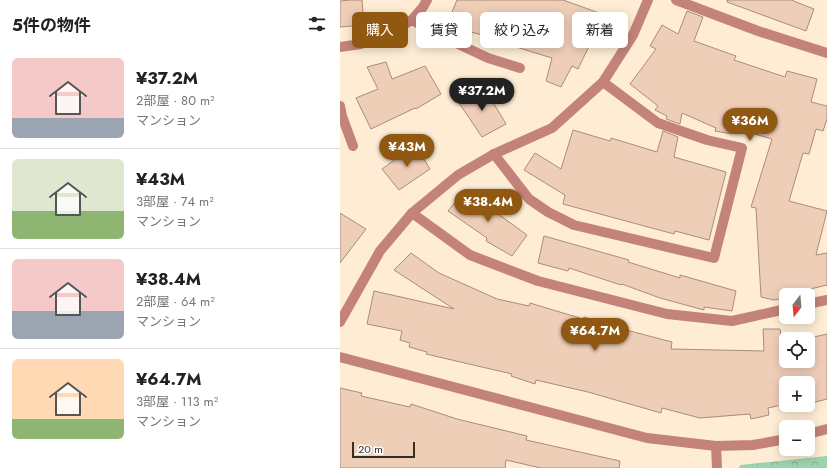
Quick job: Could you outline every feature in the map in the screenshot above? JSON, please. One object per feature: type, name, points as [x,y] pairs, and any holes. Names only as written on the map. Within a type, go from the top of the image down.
[{"type":"street","points":[[340,48],[361,44],[392,31],[412,20],[427,0]]},
{"type":"street","points":[[340,322],[380,251],[412,213],[458,175],[494,154],[552,128],[603,82],[633,35],[648,0]]},
{"type":"street","points":[[676,0],[758,31],[827,53]]},
{"type":"street","points":[[412,20],[435,33],[488,58],[520,68]]},
{"type":"street","points":[[494,154],[529,199],[548,212],[574,225],[714,258],[742,148],[707,140],[658,123],[603,82]]},
{"type":"street","points":[[340,106],[353,146]]},
{"type":"street","points":[[412,213],[470,255],[538,281],[667,314],[732,321],[779,311]]},
{"type":"street","points":[[815,303],[827,300]]},
{"type":"street","points":[[340,357],[647,438],[716,446],[753,445],[779,440]]},
{"type":"street","points":[[815,432],[827,429]]},
{"type":"street","points":[[716,446],[717,468]]},
{"type":"green space","points":[[827,456],[827,468],[739,468],[740,465]]},
{"type":"building","points":[[362,0],[363,12],[352,12],[352,26],[340,27],[340,1]]},
{"type":"building","points":[[457,0],[563,0],[596,12],[572,12],[572,48],[588,48],[578,69],[572,66],[561,87],[546,81],[552,58],[519,48],[564,48],[564,12],[480,12],[480,34],[472,32],[472,12],[452,12]]},
{"type":"building","points":[[727,0],[791,0],[814,9],[806,31],[727,2]]},
{"type":"building","points":[[687,11],[703,17],[694,41],[736,56],[734,60],[785,77],[787,71],[817,79],[811,102],[827,106],[827,119],[823,131],[816,129],[809,154],[803,153],[789,201],[827,211],[816,255],[827,253],[827,285],[814,288],[779,288],[779,299],[774,300],[761,297],[756,208],[751,207],[772,139],[734,128],[732,134],[715,131],[716,128],[682,113],[680,124],[666,119],[667,116],[655,110],[658,106],[630,84],[656,49],[650,46],[662,25],[678,34]]},
{"type":"building","points":[[386,62],[392,79],[425,66],[441,94],[416,109],[415,108],[371,129],[356,98],[378,89],[367,67]]},
{"type":"building","points":[[484,87],[506,124],[482,137],[457,100]]},
{"type":"building","points":[[573,130],[610,141],[611,138],[657,152],[663,131],[678,137],[674,157],[726,172],[709,240],[675,231],[674,234],[563,204],[565,195],[524,170],[535,153],[561,169]]},
{"type":"building","points":[[415,145],[430,169],[399,190],[382,169]]},
{"type":"building","points":[[466,189],[527,235],[512,256],[486,241],[487,238],[448,211]]},
{"type":"building","points":[[340,213],[366,229],[340,263]]},
{"type":"building","points":[[544,236],[629,260],[628,262],[680,278],[680,275],[736,291],[732,311],[704,307],[704,310],[660,298],[622,284],[621,285],[569,268],[568,271],[538,263]]},
{"type":"building","points":[[411,253],[439,273],[497,299],[529,306],[530,303],[583,319],[584,317],[672,342],[671,349],[764,351],[763,329],[780,329],[779,368],[815,368],[815,337],[827,334],[827,399],[815,402],[815,376],[779,376],[779,406],[768,408],[769,415],[751,419],[750,414],[700,418],[662,408],[661,413],[588,392],[536,380],[535,384],[511,376],[512,374],[426,354],[427,352],[409,347],[410,343],[400,340],[402,331],[367,324],[374,291],[454,309],[394,270]]},
{"type":"building","points":[[340,388],[362,393],[361,396],[410,407],[411,404],[457,419],[527,436],[526,440],[620,461],[619,468],[541,468],[506,460],[505,468],[340,468]]}]
